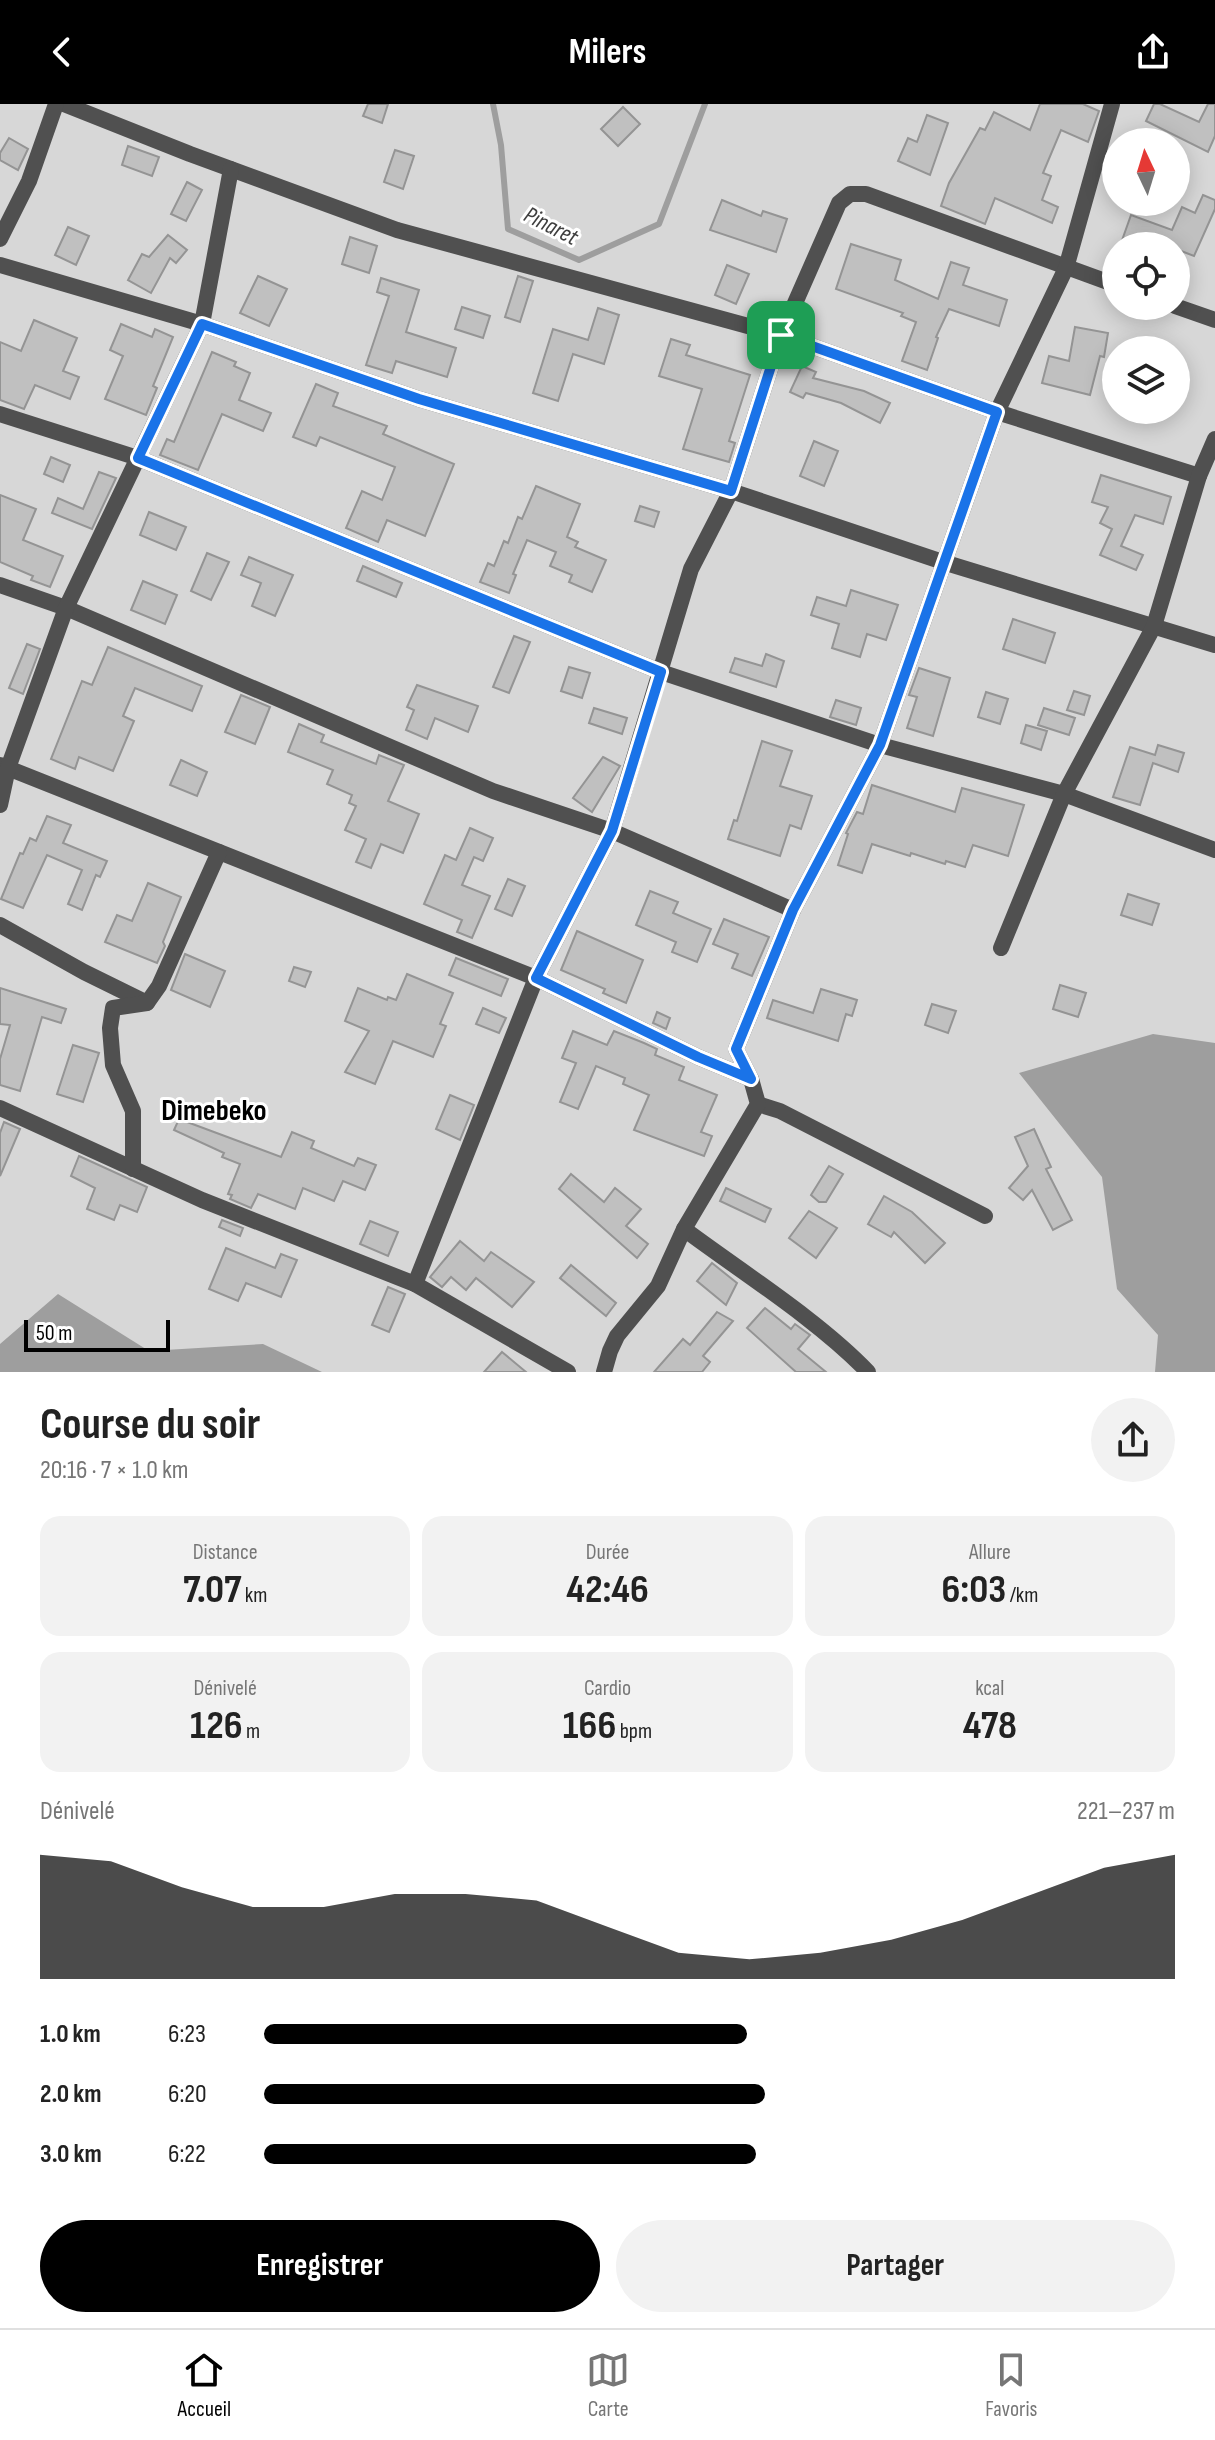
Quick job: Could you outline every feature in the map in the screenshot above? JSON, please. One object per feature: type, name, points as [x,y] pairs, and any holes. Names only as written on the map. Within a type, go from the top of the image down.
[{"type":"street","points":[[0,239],[29,181],[56,104]]},
{"type":"street","points":[[64,104],[397,230],[781,335],[997,412],[1199,476]]},
{"type":"street","points":[[604,1372],[617,1336],[658,1286],[684,1229],[758,1104],[751,1079],[736,1049],[793,910],[880,745],[997,412],[1066,268],[1112,104]]},
{"type":"street","points":[[0,805],[4,766],[66,608],[202,324],[231,169]]},
{"type":"street","points":[[415,1284],[536,978],[612,831],[691,569],[731,491],[781,335],[839,203],[850,194],[866,194],[1102,280]]},
{"type":"street","points":[[0,265],[202,324],[419,399],[731,491],[943,562],[1215,645]]},
{"type":"street","points":[[1190,311],[1215,320]]},
{"type":"street","points":[[0,414],[138,458],[661,672],[880,745],[1064,794],[1215,850]]},
{"type":"street","points":[[1001,948],[1064,794],[1154,626],[1199,476],[1215,439]]},
{"type":"street","points":[[0,585],[66,608],[493,791],[612,831],[793,910]]},
{"type":"street","points":[[4,766],[536,978],[698,1057],[751,1079]]},
{"type":"street","points":[[133,1169],[133,1111],[113,1065],[110,1028],[113,1008],[147,1003],[159,986],[219,852]]},
{"type":"street","points":[[0,925],[147,1003]]},
{"type":"street","points":[[758,1104],[780,1111],[985,1216]]},
{"type":"street","points":[[0,1108],[202,1200],[415,1284],[568,1372]]},
{"type":"street","points":[[684,1229],[814,1325],[868,1372]]},
{"type":"shaded area","points":[[0,104],[1215,104],[1215,1372],[0,1372]]},
{"type":"shaded area","points":[[1153,1034],[1215,1043],[1215,1372],[1155,1372],[1158,1335],[1117,1289],[1102,1177],[1019,1073]]},
{"type":"shaded area","points":[[58,1294],[149,1351],[263,1344],[322,1372],[0,1372],[0,1344]]},
{"type":"building","points":[[368,104],[388,104],[382,123],[363,116]]},
{"type":"building","points":[[1040,104],[1083,104],[1099,111],[1088,142],[1061,130],[1043,173],[1051,176],[1042,200],[1058,207],[1052,223],[995,198],[985,224],[941,206],[949,183],[980,128],[985,130],[994,112],[1030,130]]},
{"type":"building","points":[[1154,104],[1199,122],[1208,104],[1215,104],[1215,136],[1208,152],[1190,143],[1190,128],[1160,128],[1146,121]]},
{"type":"building","points":[[623,107],[640,124],[618,146],[601,129]]},
{"type":"building","points":[[927,115],[948,123],[930,175],[898,161],[908,138],[917,142]]},
{"type":"building","points":[[9,138],[28,149],[18,170],[0,160],[0,153]]},
{"type":"building","points":[[128,146],[159,157],[152,176],[122,165]]},
{"type":"building","points":[[395,150],[414,156],[403,189],[384,182]]},
{"type":"building","points":[[187,182],[202,190],[186,221],[171,214]]},
{"type":"building","points":[[1203,195],[1215,200],[1215,209],[1194,256],[1190,254],[1190,232],[1125,232],[1131,216],[1172,230],[1178,216],[1190,216],[1190,211],[1195,213]]},
{"type":"building","points":[[722,200],[761,216],[763,211],[787,219],[776,252],[710,230]]},
{"type":"building","points":[[68,227],[89,236],[76,265],[55,255]]},
{"type":"building","points":[[168,235],[187,250],[176,263],[170,258],[151,293],[128,280],[142,254],[149,257]]},
{"type":"building","points":[[350,237],[377,246],[369,273],[342,264]]},
{"type":"building","points":[[851,244],[901,260],[895,280],[938,299],[951,262],[969,268],[963,285],[1007,300],[999,326],[949,309],[936,337],[927,370],[902,361],[916,322],[901,316],[903,313],[836,289]]},
{"type":"building","points":[[727,265],[749,274],[736,304],[715,295]]},
{"type":"building","points":[[258,276],[287,289],[269,326],[240,313]]},
{"type":"building","points":[[518,276],[533,281],[520,322],[505,317]]},
{"type":"building","points":[[381,278],[419,290],[406,332],[456,348],[447,377],[396,361],[392,373],[366,365],[389,296],[377,292]]},
{"type":"building","points":[[462,307],[490,316],[483,338],[455,329]]},
{"type":"building","points":[[598,308],[619,315],[604,364],[573,354],[558,401],[533,393],[553,329],[588,340]]},
{"type":"building","points":[[34,320],[77,338],[63,371],[79,377],[70,399],[35,385],[24,409],[0,400],[0,342],[21,351]]},
{"type":"building","points":[[121,324],[152,337],[155,329],[173,337],[153,386],[157,388],[146,415],[105,399],[123,356],[110,350]]},
{"type":"building","points":[[1075,327],[1108,333],[1108,336],[1102,336],[1102,356],[1090,395],[1042,383],[1049,356],[1069,361]]},
{"type":"building","points":[[671,339],[690,345],[686,355],[750,375],[729,441],[735,443],[729,462],[683,449],[702,389],[659,376]]},
{"type":"building","points":[[212,352],[236,362],[234,366],[250,373],[239,400],[271,413],[263,431],[222,414],[198,470],[160,455],[167,439],[174,442]]},
{"type":"building","points":[[802,366],[816,372],[813,378],[864,391],[890,403],[880,423],[841,403],[806,393],[803,398],[790,392]]},
{"type":"building","points":[[316,384],[338,393],[333,406],[387,426],[383,434],[454,464],[425,536],[387,520],[378,542],[346,528],[362,491],[382,500],[395,467],[320,437],[316,446],[293,437]]},
{"type":"building","points":[[814,441],[838,451],[824,486],[800,476]]},
{"type":"building","points":[[51,457],[70,465],[63,482],[44,474]]},
{"type":"building","points":[[99,472],[116,478],[92,529],[52,513],[58,498],[83,509]]},
{"type":"building","points":[[1101,475],[1171,497],[1163,524],[1135,515],[1121,546],[1143,555],[1136,570],[1100,555],[1112,529],[1100,523],[1108,507],[1092,502]]},
{"type":"building","points":[[536,486],[580,504],[567,537],[578,542],[575,547],[606,560],[592,592],[569,582],[572,575],[550,566],[556,552],[527,540],[509,593],[480,582],[488,563],[494,566],[504,541],[508,543],[518,517],[522,519]]},
{"type":"building","points":[[0,495],[36,509],[23,540],[63,556],[50,587],[0,562]]},
{"type":"building","points":[[640,506],[659,512],[654,527],[635,521]]},
{"type":"building","points":[[149,512],[186,527],[176,550],[140,535]]},
{"type":"building","points":[[207,553],[229,562],[211,600],[191,591]]},
{"type":"building","points":[[249,557],[293,575],[275,616],[252,606],[261,583],[241,575]]},
{"type":"building","points":[[363,566],[402,583],[396,597],[357,581]]},
{"type":"building","points":[[143,581],[177,595],[165,624],[131,610]]},
{"type":"building","points":[[851,590],[898,605],[886,640],[867,634],[860,657],[832,648],[839,624],[811,615],[817,597],[846,606]]},
{"type":"building","points":[[1013,619],[1055,633],[1045,663],[1003,649]]},
{"type":"building","points":[[514,636],[530,642],[509,693],[493,687]]},
{"type":"building","points":[[27,644],[40,649],[23,694],[9,688]]},
{"type":"building","points":[[108,647],[202,686],[192,711],[135,688],[123,716],[134,721],[113,771],[79,757],[75,769],[51,759],[82,681],[92,685]]},
{"type":"building","points":[[766,654],[784,661],[776,687],[730,672],[735,658],[762,666]]},
{"type":"building","points":[[569,667],[590,673],[582,698],[561,691]]},
{"type":"building","points":[[919,668],[950,678],[933,736],[907,728],[917,697],[909,695]]},
{"type":"building","points":[[417,685],[478,706],[468,732],[435,718],[427,739],[406,730],[414,710],[407,707]]},
{"type":"building","points":[[1074,691],[1090,696],[1084,715],[1067,710]]},
{"type":"building","points":[[986,692],[1008,699],[1000,724],[978,717]]},
{"type":"building","points":[[241,695],[270,707],[255,744],[225,732]]},
{"type":"building","points":[[836,700],[861,708],[856,725],[830,717]]},
{"type":"building","points":[[594,708],[627,718],[622,734],[589,723]]},
{"type":"building","points":[[1044,708],[1075,718],[1069,735],[1038,725]]},
{"type":"building","points":[[299,724],[324,735],[321,742],[376,764],[379,755],[404,765],[388,801],[419,814],[403,853],[381,844],[371,868],[356,862],[366,839],[345,830],[356,806],[349,803],[352,795],[327,784],[333,770],[288,752]]},
{"type":"building","points":[[1026,725],[1047,731],[1041,750],[1021,743]]},
{"type":"building","points":[[762,741],[792,751],[780,786],[812,796],[801,829],[790,825],[780,856],[728,839],[734,820],[737,821]]},
{"type":"building","points":[[1158,745],[1184,753],[1178,772],[1153,763],[1140,805],[1113,797],[1130,747],[1155,755]]},
{"type":"building","points":[[603,757],[620,766],[592,812],[573,798]]},
{"type":"building","points":[[181,760],[207,772],[197,796],[170,785]]},
{"type":"building","points":[[872,785],[955,812],[962,788],[1024,805],[1008,856],[973,845],[965,867],[911,853],[910,856],[872,844],[862,873],[838,865],[846,833],[857,812],[863,814]]},
{"type":"building","points":[[47,816],[71,825],[63,843],[107,861],[100,877],[96,875],[82,910],[68,904],[82,870],[47,855],[23,908],[1,899],[20,853],[23,854],[30,838],[36,841]]},
{"type":"building","points":[[470,828],[493,838],[483,861],[474,857],[462,885],[490,896],[472,938],[457,932],[462,920],[424,904],[445,855],[456,860]]},
{"type":"building","points":[[508,879],[525,886],[512,916],[495,909]]},
{"type":"building","points":[[148,883],[181,897],[157,963],[105,942],[117,915],[132,921]]},
{"type":"building","points":[[650,891],[678,902],[673,913],[711,929],[697,962],[672,952],[676,942],[636,925]]},
{"type":"building","points":[[1128,894],[1159,904],[1152,925],[1121,915]]},
{"type":"building","points":[[724,919],[769,937],[752,976],[732,968],[738,954],[713,944]]},
{"type":"building","points":[[577,931],[643,960],[626,1003],[603,993],[605,989],[561,970]]},
{"type":"building","points":[[185,954],[225,971],[210,1007],[171,990]]},
{"type":"building","points":[[456,958],[508,979],[501,996],[449,975]]},
{"type":"building","points":[[294,967],[311,972],[305,987],[289,981]]},
{"type":"building","points":[[407,974],[453,993],[440,1024],[446,1026],[433,1057],[393,1041],[375,1084],[345,1072],[369,1031],[345,1021],[358,988],[387,1000],[388,997],[396,1000]]},
{"type":"building","points":[[1060,985],[1086,993],[1078,1017],[1053,1009]]},
{"type":"building","points":[[0,988],[66,1009],[61,1023],[42,1017],[20,1091],[0,1085],[0,1059],[10,1025],[0,1024]]},
{"type":"building","points":[[821,989],[857,1000],[852,1016],[846,1014],[838,1041],[767,1018],[773,1000],[813,1013]]},
{"type":"building","points":[[932,1004],[956,1011],[948,1033],[925,1025]]},
{"type":"building","points":[[483,1008],[506,1018],[499,1033],[476,1024]]},
{"type":"building","points":[[657,1012],[670,1018],[666,1029],[653,1023]]},
{"type":"building","points":[[573,1031],[607,1045],[614,1031],[644,1043],[657,1049],[655,1055],[684,1067],[679,1080],[717,1095],[701,1132],[712,1136],[704,1156],[634,1130],[649,1095],[623,1084],[625,1078],[596,1066],[578,1109],[560,1102],[576,1063],[562,1058]]},
{"type":"building","points":[[73,1045],[99,1053],[83,1102],[57,1094]]},
{"type":"building","points":[[450,1095],[474,1105],[460,1140],[436,1129]]},
{"type":"building","points":[[179,1119],[281,1157],[292,1132],[314,1141],[311,1148],[354,1166],[358,1158],[376,1165],[365,1190],[343,1181],[334,1201],[303,1188],[295,1209],[258,1194],[251,1208],[230,1199],[232,1195],[228,1194],[240,1164],[222,1157],[224,1153],[174,1130]]},
{"type":"building","points":[[4,1122],[20,1129],[0,1176],[0,1133]]},
{"type":"building","points":[[1034,1129],[1051,1167],[1046,1169],[1072,1220],[1053,1230],[1032,1190],[1023,1200],[1009,1188],[1028,1166],[1015,1137]]},
{"type":"building","points":[[79,1156],[147,1187],[137,1212],[120,1205],[114,1220],[87,1209],[95,1188],[71,1176]]},
{"type":"building","points":[[829,1166],[843,1174],[826,1202],[819,1202],[811,1195]]},
{"type":"building","points":[[571,1174],[604,1202],[615,1188],[641,1209],[626,1226],[648,1244],[637,1258],[559,1189]]},
{"type":"building","points":[[726,1188],[771,1209],[765,1222],[720,1201]]},
{"type":"building","points":[[884,1196],[912,1212],[945,1243],[925,1263],[894,1232],[891,1237],[868,1224]]},
{"type":"building","points":[[809,1211],[837,1228],[816,1258],[789,1238]]},
{"type":"building","points":[[222,1220],[243,1228],[240,1236],[219,1227]]},
{"type":"building","points":[[370,1221],[398,1232],[388,1256],[360,1244]]},
{"type":"building","points":[[460,1241],[484,1261],[491,1252],[534,1282],[512,1307],[476,1278],[466,1290],[451,1277],[442,1287],[430,1277]]},
{"type":"building","points":[[226,1248],[275,1268],[281,1254],[297,1260],[281,1297],[246,1283],[238,1301],[209,1289]]},
{"type":"building","points":[[712,1263],[737,1283],[726,1305],[697,1281]]},
{"type":"building","points":[[571,1265],[616,1303],[606,1316],[560,1278]]},
{"type":"building","points":[[388,1287],[405,1294],[389,1332],[372,1325]]},
{"type":"building","points":[[765,1308],[791,1329],[795,1324],[810,1335],[798,1349],[826,1372],[796,1372],[747,1328]]},
{"type":"building","points":[[717,1312],[733,1321],[703,1356],[710,1362],[702,1372],[654,1372],[683,1339],[690,1345]]},
{"type":"building","points":[[502,1352],[526,1372],[484,1372]]},
{"type":"waterway","name":"Pinaret","points":[[493,104],[501,145],[508,229],[579,260],[659,224],[705,104]]},
{"type":"district","name":"Dimebeko","points":[[214,1111]]},
{"type":"route","points":[[202,324],[419,399],[731,491],[781,335],[997,412],[880,745],[793,910],[736,1049],[751,1079],[698,1057],[536,978],[612,831],[661,672],[138,458],[202,324]]}]
